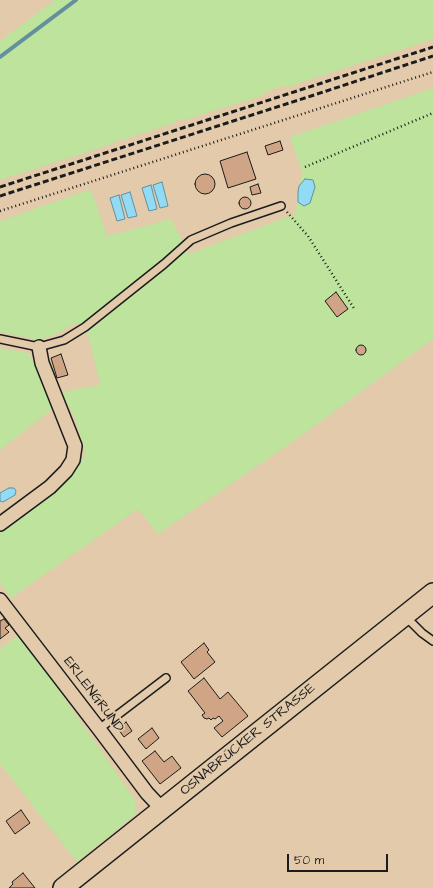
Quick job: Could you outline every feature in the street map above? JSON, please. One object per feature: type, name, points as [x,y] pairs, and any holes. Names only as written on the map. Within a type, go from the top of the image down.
[{"type":"main road","name":"OSNABRÜCKER STRASSE","points":[[63,888],[433,593]]},
{"type":"street","points":[[0,524],[50,487],[66,471],[73,460],[75,446],[42,363],[39,347]]},
{"type":"street","name":"ERLENGRUND","points":[[0,600],[147,793],[162,809]]},
{"type":"lane","points":[[0,340],[39,347],[64,340],[85,327],[164,264],[191,240],[231,223],[281,206]]},
{"type":"lane","points":[[405,616],[422,633],[433,641]]},
{"type":"lane","points":[[99,728],[166,678]]},
{"type":"path","points":[[0,211],[433,72]]},
{"type":"path","points":[[305,167],[433,113]]},
{"type":"path","points":[[281,206],[308,236],[355,310]]},
{"type":"green space","points":[[55,0],[433,0],[433,39],[287,87],[281,86],[265,92],[261,96],[187,119],[177,120],[174,123],[121,139],[112,144],[0,180],[0,41]]},
{"type":"green space","points":[[433,88],[433,339],[291,443],[158,534],[138,509],[11,598],[0,583],[0,531],[86,455],[75,418],[61,392],[100,385],[89,337],[76,322],[59,333],[39,340],[0,332],[0,221],[91,189],[107,236],[171,219],[189,254],[295,214],[302,171],[290,137]]},
{"type":"green space","points":[[0,348],[29,353],[54,408],[0,450]]},
{"type":"green space","points":[[20,634],[135,800],[135,815],[77,862],[0,764],[0,649]]},
{"type":"water","points":[[305,179],[313,180],[315,187],[310,203],[304,206],[298,202],[298,192],[299,186]]},
{"type":"water","points":[[162,182],[168,206],[160,208],[153,185]]},
{"type":"water","points":[[151,185],[157,209],[149,211],[142,188]]},
{"type":"water","points":[[130,192],[137,216],[128,218],[121,195]]},
{"type":"water","points":[[119,195],[125,219],[117,221],[110,198]]},
{"type":"water","points":[[9,488],[14,488],[16,491],[15,495],[3,502],[0,501],[0,493]]},
{"type":"building","points":[[280,141],[283,150],[268,155],[265,146]]},
{"type":"building","points":[[247,152],[256,179],[228,188],[220,161]]},
{"type":"building","points":[[205,174],[212,177],[215,184],[212,191],[205,194],[198,191],[195,184],[198,177]]},
{"type":"building","points":[[258,184],[261,193],[252,195],[250,187]]},
{"type":"building","points":[[245,197],[249,199],[251,203],[249,207],[245,209],[241,207],[239,203],[241,199]]},
{"type":"building","points":[[336,292],[348,309],[337,317],[325,301]]},
{"type":"building","points":[[361,345],[366,350],[361,355],[356,350]]},
{"type":"building","points":[[61,354],[68,375],[57,378],[51,358]]},
{"type":"building","points":[[4,619],[9,625],[5,628],[9,632],[0,639],[0,621]]},
{"type":"building","points":[[204,643],[209,650],[207,652],[215,662],[194,679],[181,662]]},
{"type":"building","points":[[204,678],[220,699],[228,692],[248,716],[222,737],[214,728],[223,721],[219,716],[211,720],[209,718],[204,718],[202,715],[205,713],[188,691]]},
{"type":"building","points":[[126,722],[132,731],[124,737],[118,729]]},
{"type":"building","points":[[152,728],[159,738],[146,749],[138,739]]},
{"type":"building","points":[[155,751],[164,762],[172,756],[181,768],[160,784],[142,761]]},
{"type":"building","points":[[21,810],[30,823],[15,834],[6,821]]},
{"type":"building","points":[[23,873],[35,888],[9,888],[13,884],[12,882]]},
{"type":"waterway","points":[[0,57],[76,0]]},
{"type":"railway","points":[[0,187],[433,47]]},
{"type":"railway","points":[[0,196],[433,56]]}]
